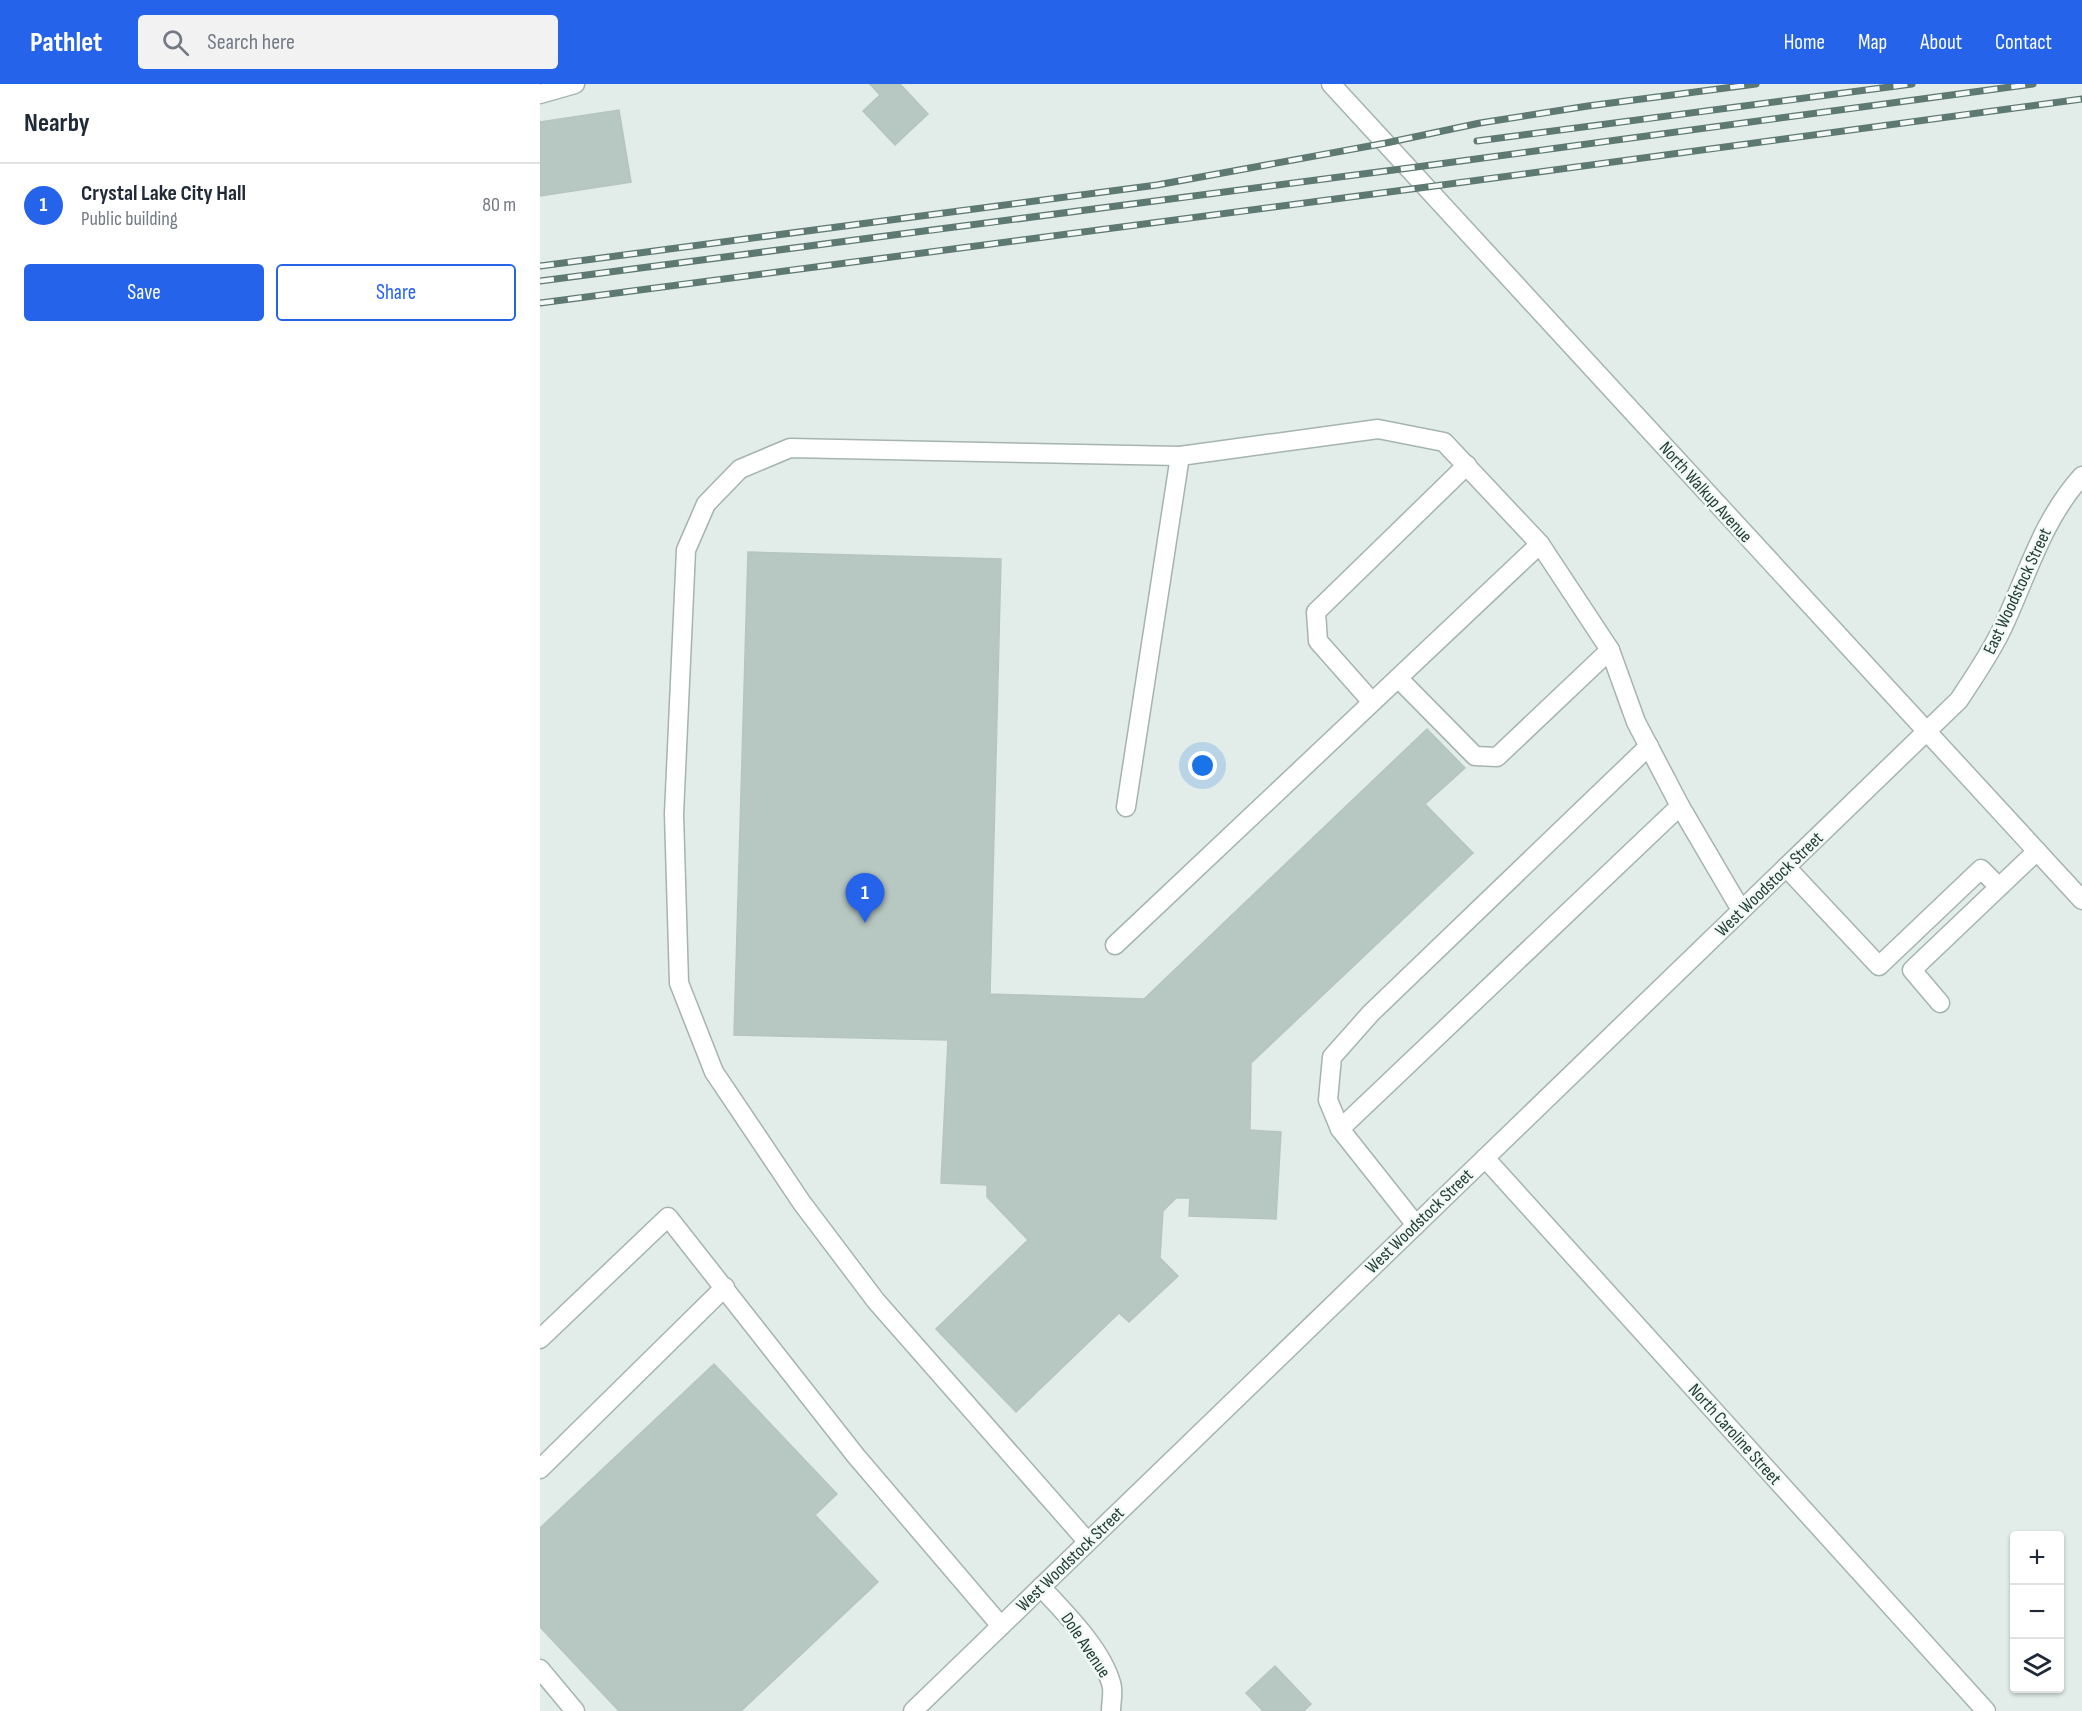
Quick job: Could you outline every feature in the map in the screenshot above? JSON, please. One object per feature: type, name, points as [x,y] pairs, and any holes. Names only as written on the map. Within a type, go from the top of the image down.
[{"type":"street","points":[[540,94],[575,84]]},
{"type":"street","name":"North Walkup Avenue","points":[[1331,84],[2082,900]]},
{"type":"street","points":[[1088,1541],[876,1301],[802,1203],[714,1072],[679,983],[674,814],[686,550],[706,504],[740,469],[790,448],[1180,456],[1378,429],[1444,442],[1540,544],[1610,650],[1636,722],[1680,806],[1741,910]]},
{"type":"street","points":[[1126,807],[1180,456]]},
{"type":"street","points":[[1372,702],[1318,641],[1316,612],[1467,465]]},
{"type":"street","name":"East Woodstock Street","points":[[1926,732],[1959,700],[1980,669],[2001,630],[2044,530],[2068,491],[2082,476]]},
{"type":"street","points":[[1115,945],[1540,544]]},
{"type":"street","points":[[1398,678],[1475,756],[1497,757],[1610,650]]},
{"type":"street","name":"West Woodstock Street","points":[[913,1711],[1926,732]]},
{"type":"street","points":[[1416,1225],[1340,1129],[1328,1100],[1332,1057],[1371,1013],[1649,746]]},
{"type":"street","points":[[1340,1129],[1680,806]]},
{"type":"street","points":[[1940,1003],[1912,970],[2037,851]]},
{"type":"street","points":[[1786,867],[1879,966],[1981,869],[1999,887]]},
{"type":"street","name":"North Caroline Street","points":[[1485,1158],[1986,1711]]},
{"type":"street","points":[[540,1340],[668,1217],[856,1456],[1001,1626]]},
{"type":"street","points":[[540,1469],[725,1287]]},
{"type":"street","name":"Dole Avenue","points":[[1041,1587],[1069,1618],[1104,1665],[1112,1685],[1111,1711]]},
{"type":"street","points":[[540,1669],[576,1711]]},
{"type":"building","points":[[870,84],[900,84],[928,114],[895,145],[863,111],[880,95]]},
{"type":"building","points":[[619,110],[631,182],[540,196],[540,122]]},
{"type":"building","points":[[748,552],[1001,559],[990,994],[1144,999],[1427,729],[1465,768],[1425,804],[1473,853],[1251,1063],[1250,1130],[1281,1132],[1276,1219],[1189,1216],[1190,1198],[1176,1198],[1163,1211],[1160,1258],[1178,1276],[1129,1322],[1119,1313],[1016,1412],[936,1329],[1028,1240],[987,1197],[987,1185],[941,1183],[948,1040],[734,1035]]},
{"type":"building","points":[[714,1364],[837,1494],[815,1515],[878,1582],[741,1711],[619,1711],[540,1627],[540,1528]]},
{"type":"building","points":[[1275,1666],[1311,1704],[1304,1711],[1263,1711],[1246,1693]]},
{"type":"railway","points":[[540,266],[1157,185],[1386,143],[1480,123],[1756,84]]},
{"type":"railway","points":[[1477,141],[1912,84]]},
{"type":"railway","points":[[540,281],[2033,84]]},
{"type":"railway","points":[[540,303],[2082,99]]},
{"type":"place","name":"Crystal Lake City Hall","points":[[865,923]]}]
